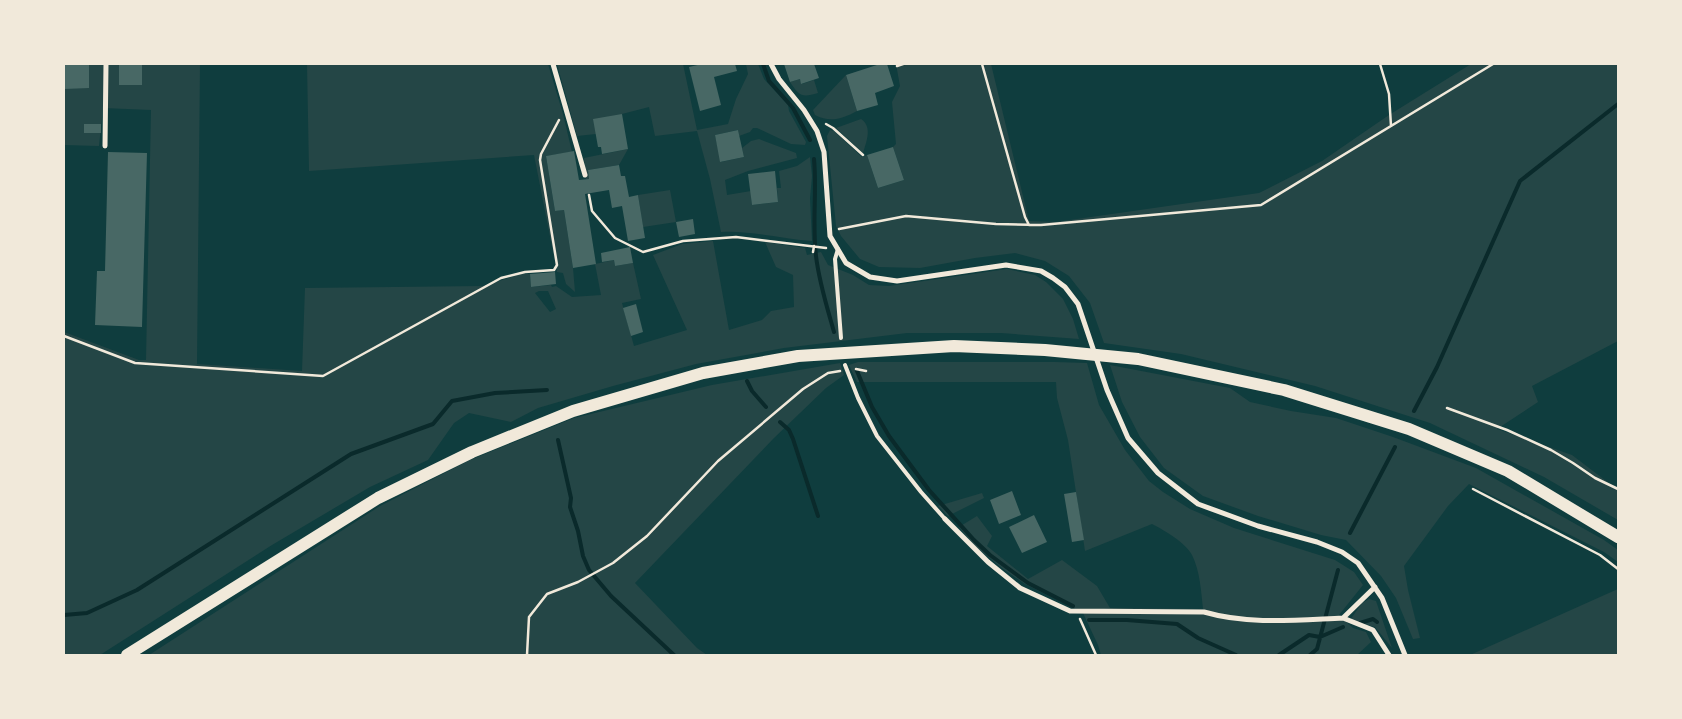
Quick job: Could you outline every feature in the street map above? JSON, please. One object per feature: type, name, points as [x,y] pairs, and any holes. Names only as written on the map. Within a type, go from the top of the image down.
[{"type":"highway","points":[[127,655],[378,498],[472,452],[591,405],[703,373],[798,356],[954,346],[1045,350],[1138,360],[1284,390],[1409,429],[1508,471],[1618,537]]},
{"type":"street","points":[[105,146],[106,64]]},
{"type":"street","points":[[553,64],[585,175]]},
{"type":"street","points":[[771,64],[779,79],[804,110],[816,131],[824,152],[830,236],[846,263],[870,277],[898,281],[1006,265],[1041,272],[1065,286],[1078,304],[1107,390],[1128,438],[1158,473],[1198,504],[1258,526],[1317,542],[1342,552],[1358,563],[1382,598],[1405,655]]},
{"type":"street","points":[[945,519],[988,562],[1020,588],[1070,611],[1204,612],[1220,617],[1260,621],[1343,618],[1373,630],[1389,655]]},
{"type":"street","points":[[1343,618],[1375,586]]},
{"type":"lane","points":[[838,249],[835,259],[840,338]]},
{"type":"lane","points":[[845,365],[858,398],[877,436],[945,519]]},
{"type":"path","points":[[897,66],[903,64]]},
{"type":"path","points":[[982,64],[1029,225]]},
{"type":"path","points":[[1380,64],[1389,94],[1390,126]]},
{"type":"path","points":[[830,231],[906,216],[996,224],[1041,225],[1261,205],[1493,64]]},
{"type":"path","points":[[64,336],[135,363],[323,376],[501,278],[525,272],[554,270],[557,264],[540,160],[541,154],[566,107]]},
{"type":"path","points":[[826,124],[863,155]]},
{"type":"path","points":[[589,195],[592,211],[616,238],[643,252],[683,241],[736,237],[815,247],[813,252]]},
{"type":"path","points":[[527,655],[529,617],[547,594],[578,582],[613,563],[646,536],[718,461],[803,388],[828,373],[848,370]]},
{"type":"path","points":[[1447,408],[1507,430],[1551,450],[1595,478],[1618,489]]},
{"type":"path","points":[[1473,489],[1600,555],[1618,568]]},
{"type":"path","points":[[1076,611],[1096,655]]},
{"type":"shaded area","points":[[64,64],[200,64],[197,364],[302,371],[305,288],[483,286],[521,274],[530,274],[531,287],[556,286],[572,297],[601,295],[595,264],[614,260],[615,266],[633,263],[641,299],[622,303],[634,346],[687,330],[653,255],[682,244],[713,241],[729,330],[762,320],[771,311],[794,307],[793,275],[776,267],[765,242],[805,248],[807,255],[821,252],[828,265],[853,275],[869,285],[889,286],[1007,269],[1035,275],[1046,282],[1063,299],[1073,319],[1079,339],[1001,333],[907,333],[784,348],[696,364],[538,408],[511,422],[469,413],[454,423],[428,460],[370,487],[272,545],[100,655],[64,655],[64,332],[139,360],[146,360],[151,110],[103,108],[99,146],[64,145]],"holes":[[[548,291],[556,309],[550,312],[535,293]]]},
{"type":"shaded area","points":[[307,64],[548,64],[572,152],[546,156],[555,211],[564,210],[575,292],[566,284],[563,273],[557,272],[534,155],[309,171]]},
{"type":"shaded area","points":[[557,64],[683,64],[697,130],[728,124],[736,99],[748,74],[746,64],[758,64],[764,79],[788,105],[789,111],[806,142],[805,145],[791,144],[757,128],[753,128],[750,132],[739,136],[738,130],[715,135],[721,162],[744,157],[742,148],[751,141],[759,139],[796,153],[797,158],[748,171],[725,180],[727,195],[751,191],[752,205],[778,202],[777,188],[781,188],[779,171],[797,166],[810,157],[812,176],[810,198],[812,241],[743,232],[721,232],[710,179],[697,131],[655,136],[649,107],[622,114],[596,134],[577,136]]},
{"type":"shaded area","points":[[896,64],[991,64],[1029,221],[1056,222],[1259,193],[1322,161],[1389,115],[1471,64],[1618,64],[1618,341],[1532,386],[1538,402],[1497,429],[1572,455],[1618,490],[1618,520],[1544,477],[1430,423],[1315,386],[1181,354],[1104,343],[1090,303],[1069,276],[1045,261],[1015,253],[920,268],[879,267],[860,259],[841,236],[836,226],[827,136],[830,130],[834,131],[862,157],[867,155],[878,188],[904,180],[893,147],[896,144],[892,102],[900,86]]},
{"type":"shaded area","points":[[846,75],[857,111],[836,119],[826,119],[815,115],[813,110]]},
{"type":"shaded area","points":[[800,79],[802,84],[814,80],[818,93],[801,95],[790,82]]},
{"type":"shaded area","points":[[861,119],[865,122],[868,130],[863,153],[836,128]]},
{"type":"shaded area","points":[[628,149],[619,165],[588,170],[589,179],[586,179],[584,158]]},
{"type":"shaded area","points":[[670,190],[676,222],[643,227],[638,195]]},
{"type":"shaded area","points":[[858,362],[1087,363],[1099,405],[1125,450],[1149,481],[1190,509],[1234,528],[1335,560],[1354,572],[1363,585],[1339,615],[1353,628],[1366,632],[1371,642],[1357,655],[1101,655],[1083,613],[1025,584],[1003,569],[975,546],[959,527],[977,516],[992,536],[987,546],[1028,579],[1062,560],[1097,586],[1110,608],[1203,609],[1195,561],[1189,550],[1168,533],[1152,524],[1085,551],[1068,440],[1057,398],[1056,382],[857,382],[849,365]]},
{"type":"shaded area","points":[[840,363],[844,375],[826,388],[774,438],[635,583],[697,648],[707,655],[149,655],[380,506],[470,460],[574,418],[712,385]]},
{"type":"shaded area","points":[[1110,365],[1230,388],[1250,402],[1336,418],[1476,468],[1604,540],[1618,550],[1618,562],[1604,552],[1469,484],[1448,506],[1404,566],[1420,638],[1413,639],[1396,598],[1381,576],[1346,540],[1321,535],[1258,516],[1203,496],[1164,468],[1140,437],[1122,402]]},
{"type":"shaded area","points":[[982,493],[984,498],[948,516],[938,506]]},
{"type":"shaded area","points":[[1618,589],[1618,655],[1470,655],[1600,597]]},
{"type":"shaded area","points":[[1369,599],[1376,601],[1392,648],[1375,627],[1350,620],[1362,603]]},
{"type":"building","points":[[64,64],[89,64],[89,88],[64,89]]},
{"type":"building","points":[[119,64],[142,64],[142,85],[119,85]]},
{"type":"building","points":[[702,64],[735,64],[737,71],[714,77],[721,105],[700,111],[689,67]]},
{"type":"building","points":[[784,64],[814,64],[819,78],[801,84],[800,79],[790,82]]},
{"type":"building","points":[[880,64],[887,64],[894,86],[875,93],[878,105],[857,111],[846,75]]},
{"type":"building","points":[[622,114],[628,149],[602,154],[601,147],[598,147],[593,119]]},
{"type":"building","points":[[84,124],[101,124],[101,133],[84,133]]},
{"type":"building","points":[[738,130],[744,157],[720,162],[715,135]]},
{"type":"building","points":[[893,147],[904,180],[878,188],[867,155]]},
{"type":"building","points":[[574,151],[579,180],[589,179],[588,170],[619,165],[621,176],[625,176],[629,197],[638,195],[645,238],[628,241],[622,206],[612,208],[609,190],[585,194],[596,264],[573,268],[564,210],[555,211],[546,156]]},
{"type":"building","points":[[108,152],[147,153],[142,327],[95,325],[97,271],[105,271]]},
{"type":"building","points":[[775,171],[778,202],[752,205],[748,174]]},
{"type":"building","points":[[693,219],[695,234],[679,237],[676,222]]},
{"type":"building","points":[[630,247],[633,263],[615,266],[614,260],[602,262],[601,253]]},
{"type":"building","points":[[555,272],[556,284],[531,287],[530,274]]},
{"type":"building","points":[[636,304],[643,332],[631,336],[623,308]]},
{"type":"building","points":[[1012,491],[1021,515],[999,524],[990,500]]},
{"type":"building","points":[[1076,492],[1084,540],[1072,542],[1064,494]]},
{"type":"building","points":[[1034,515],[1047,542],[1022,553],[1009,527]]},
{"type":"waterway","points":[[763,64],[769,81],[793,108],[810,140]]},
{"type":"waterway","points":[[1414,411],[1437,367],[1520,181],[1618,104]]},
{"type":"waterway","points":[[814,159],[814,232],[817,266],[834,332]]},
{"type":"waterway","points":[[857,371],[872,407],[889,436],[929,490],[974,540],[990,555],[1028,583],[1073,606]]},
{"type":"waterway","points":[[747,381],[752,391],[766,407]]},
{"type":"waterway","points":[[64,615],[87,613],[137,590],[351,454],[433,424],[452,401],[495,393],[547,390]]},
{"type":"waterway","points":[[780,422],[789,430],[793,439],[818,516]]},
{"type":"waterway","points":[[558,440],[571,498],[570,507],[578,531],[583,556],[589,570],[611,596],[674,655]]},
{"type":"waterway","points":[[1350,533],[1395,447]]},
{"type":"waterway","points":[[1310,655],[1317,649],[1338,570]]},
{"type":"waterway","points":[[1360,623],[1373,619],[1377,622]]},
{"type":"waterway","points":[[1089,620],[1127,620],[1177,624],[1198,638],[1236,655]]},
{"type":"waterway","points":[[1279,655],[1309,635],[1320,637],[1343,627]]}]
